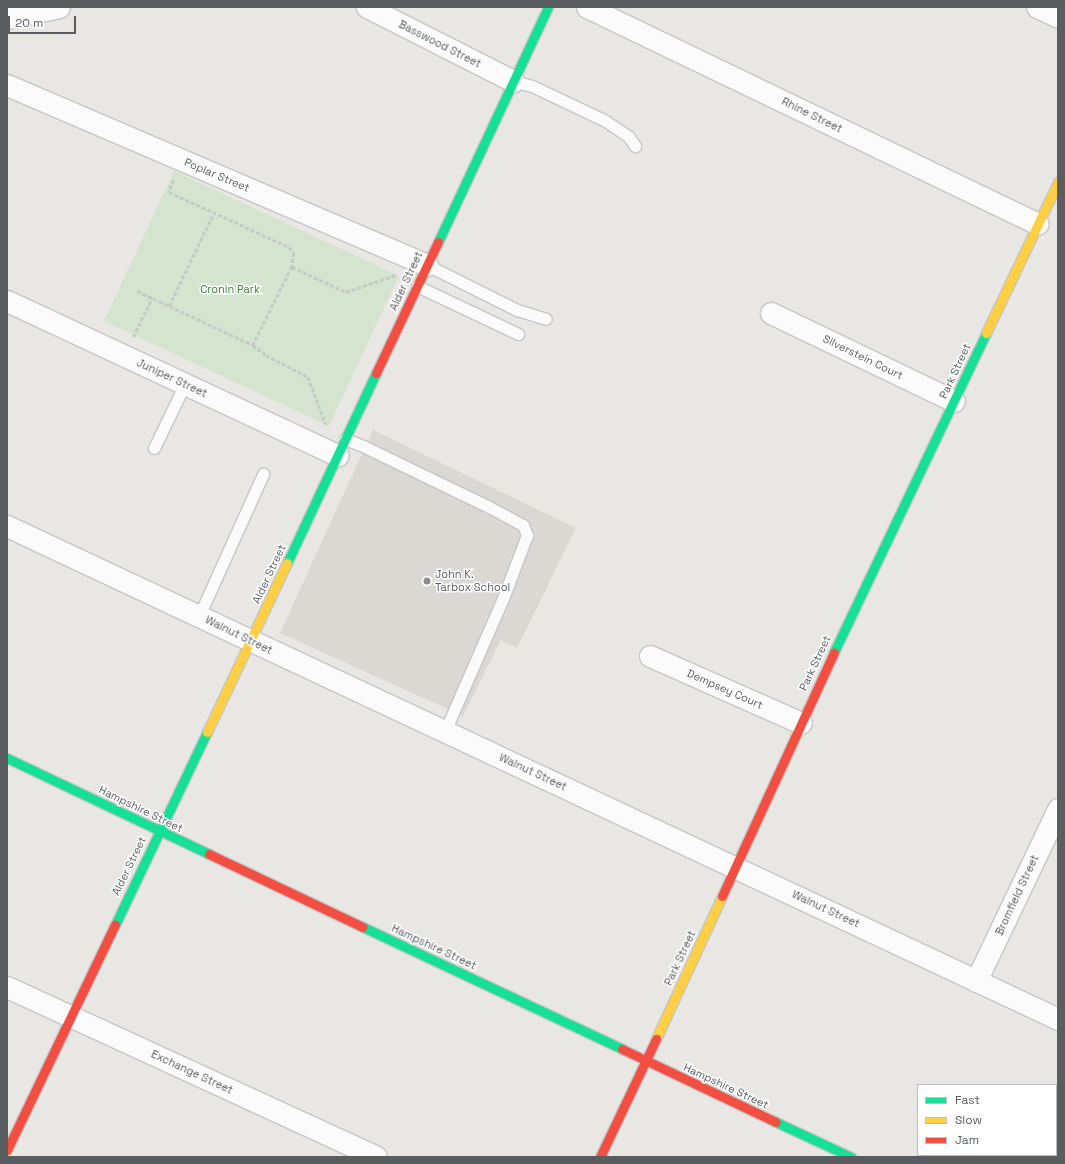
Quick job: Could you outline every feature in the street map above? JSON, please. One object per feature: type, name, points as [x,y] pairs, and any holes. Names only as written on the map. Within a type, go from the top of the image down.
[{"type":"street","points":[[7,18],[59,7]]},
{"type":"street","name":"Basswood Street","points":[[367,7],[513,81]]},
{"type":"street","name":"Alder Street","points":[[7,1150],[342,447],[548,7]]},
{"type":"street","name":"Rhine Street","points":[[587,7],[1038,224]]},
{"type":"street","points":[[1037,7],[1058,17]]},
{"type":"street","name":"Poplar Street","points":[[7,84],[427,265]]},
{"type":"street","name":"Park Street","points":[[600,1157],[646,1061],[801,723],[1058,182]]},
{"type":"street","name":"Juniper Street","points":[[7,301],[185,384],[342,447]]},
{"type":"street","name":"Silverstein Court","points":[[771,313],[954,401]]},
{"type":"street","name":"Walnut Street","points":[[7,526],[250,641],[735,866],[1058,1019]]},
{"type":"street","name":"Dempsey Court","points":[[650,656],[801,723]]},
{"type":"street","name":"Hampshire Street","points":[[7,758],[851,1157]]},
{"type":"street","name":"Bromfield Street","points":[[976,981],[1058,809]]},
{"type":"street","name":"Exchange Street","points":[[7,987],[376,1157]]},
{"type":"lane","points":[[513,81],[532,86],[604,120],[629,137],[635,146]]},
{"type":"lane","points":[[427,265],[517,310],[546,319]]},
{"type":"lane","points":[[417,286],[518,334]]},
{"type":"lane","points":[[154,448],[185,384]]},
{"type":"lane","points":[[342,447],[364,446],[523,525],[527,535],[504,596],[445,731]]},
{"type":"lane","points":[[199,616],[264,474]]},
{"type":"path","points":[[184,160],[169,192],[289,247],[294,253],[292,267],[253,345]]},
{"type":"path","points":[[168,306],[214,212]]},
{"type":"path","points":[[292,267],[346,292],[427,265]]},
{"type":"path","points":[[124,355],[152,298],[137,291],[253,345],[266,355],[308,377],[342,447]]},
{"type":"shaded area","name":"John K. Tarbox School","points":[[373,430],[576,528],[517,648],[501,640],[463,716],[280,633]]},
{"type":"green space","name":"Cronin Park","points":[[174,171],[399,276],[329,426],[104,321]]},
{"type":"traffic: fast","points":[[438,242],[548,7]]},
{"type":"traffic: fast","points":[[834,652],[986,333]]},
{"type":"traffic: fast","points":[[287,563],[376,373]]},
{"type":"traffic: fast","points":[[115,925],[207,732]]},
{"type":"traffic: fast","points":[[7,758],[209,854]]},
{"type":"traffic: fast","points":[[363,927],[622,1049]]},
{"type":"traffic: fast","points":[[776,1122],[851,1157]]},
{"type":"traffic: slow","points":[[986,333],[1058,182]]},
{"type":"traffic: slow","points":[[207,732],[287,563]]},
{"type":"traffic: slow","points":[[656,1039],[722,896]]},
{"type":"traffic: jam","points":[[376,373],[438,242]]},
{"type":"traffic: jam","points":[[722,896],[834,652]]},
{"type":"traffic: jam","points":[[209,854],[363,927]]},
{"type":"traffic: jam","points":[[7,1150],[115,925]]},
{"type":"traffic: jam","points":[[600,1157],[656,1039]]},
{"type":"traffic: jam","points":[[622,1049],[776,1122]]},
{"type":"place","name":"John K. Tarbox School","points":[[427,581]]}]
